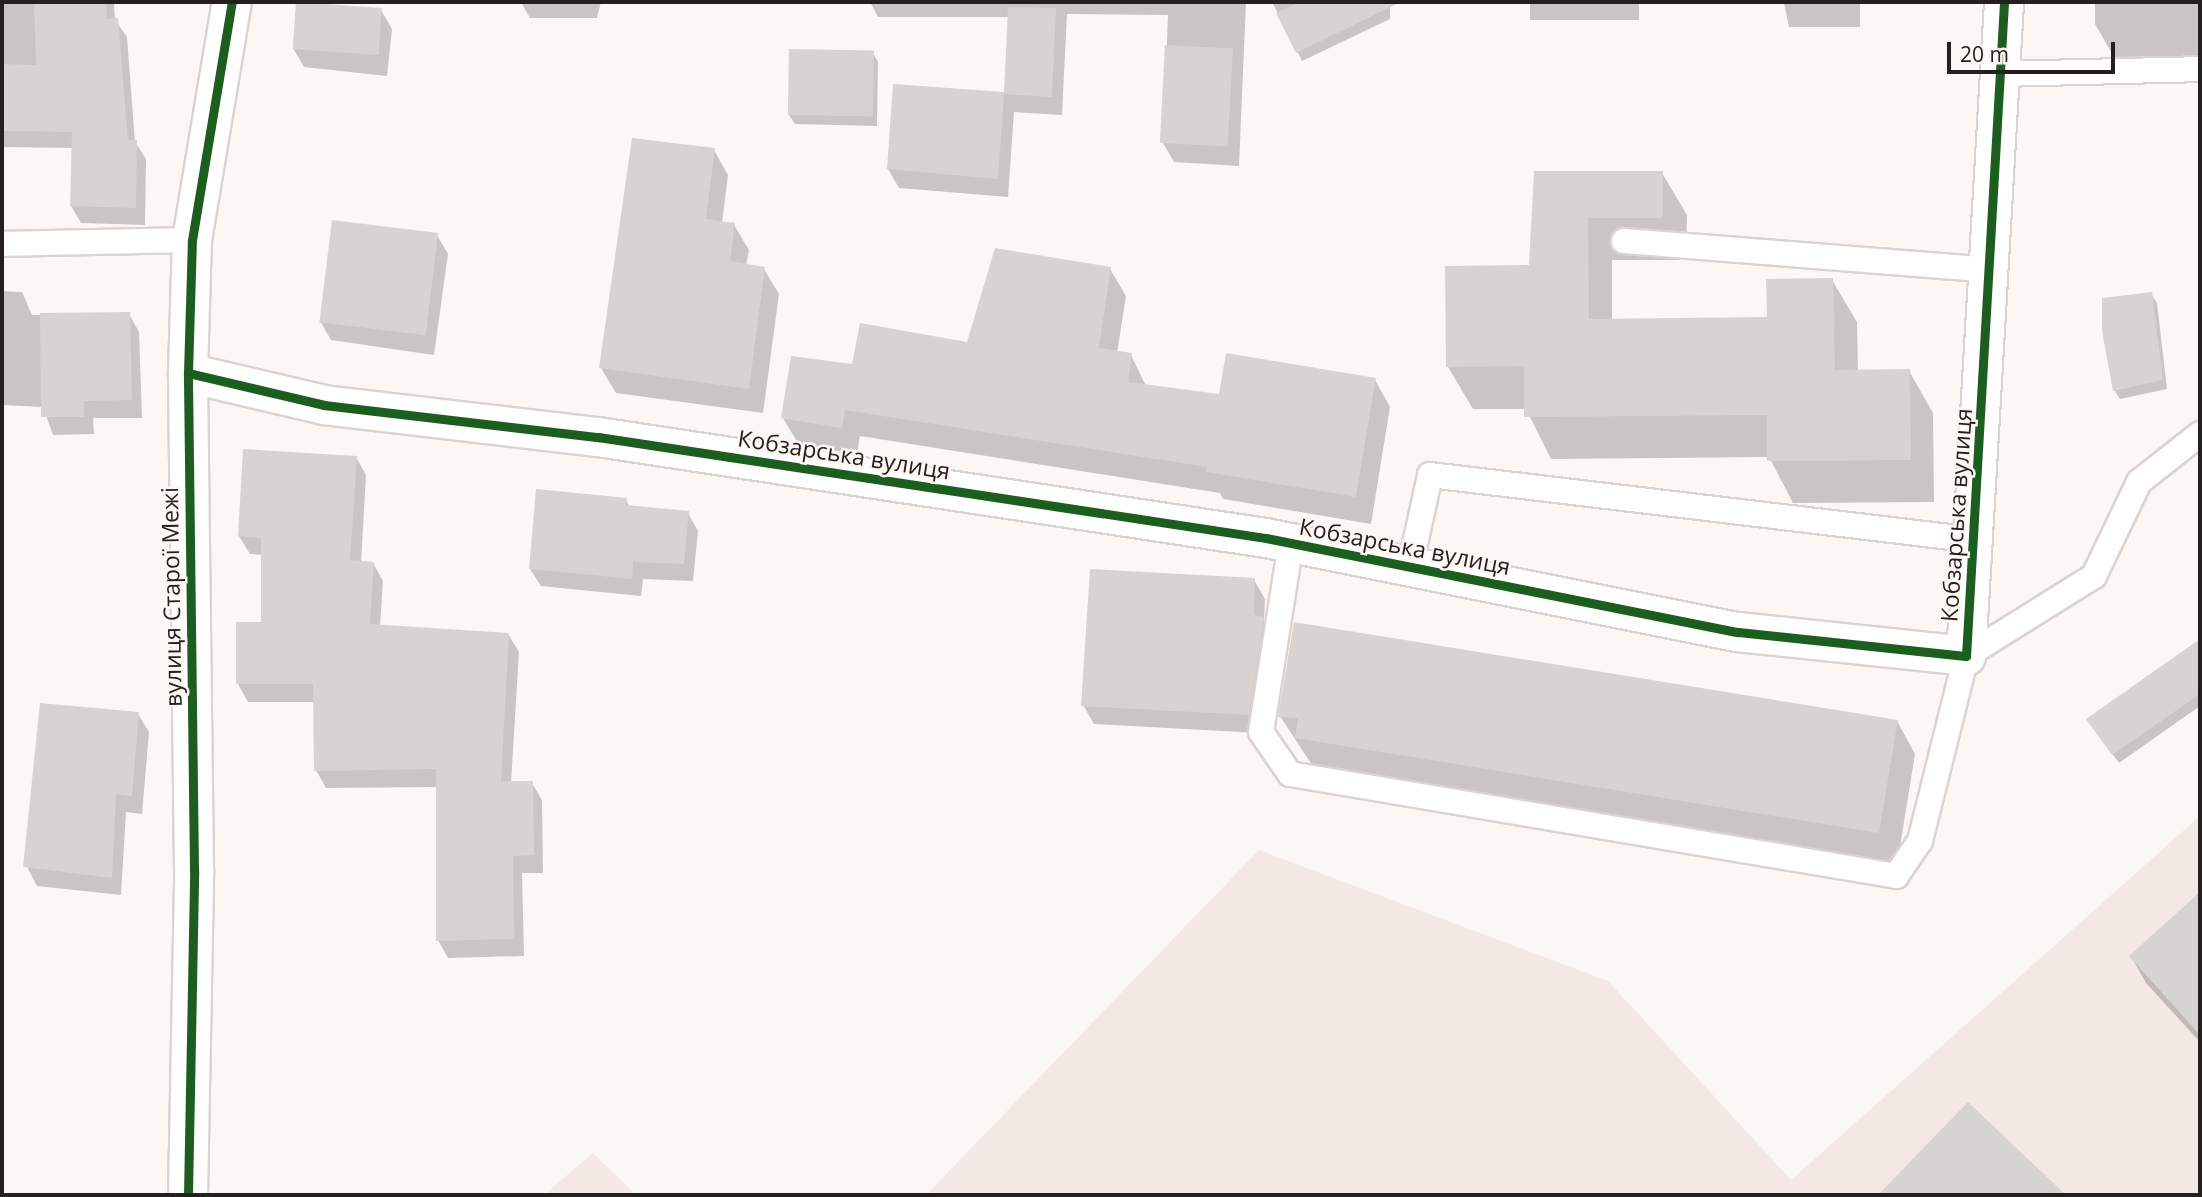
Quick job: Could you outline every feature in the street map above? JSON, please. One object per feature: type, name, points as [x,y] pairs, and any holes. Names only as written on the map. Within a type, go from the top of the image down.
[{"type":"street","name":"вулиця Старої Межі","points":[[188,1195],[194,870],[188,373],[192,240],[232,2]]},
{"type":"street","name":"Кобзарська вулиця","points":[[188,373],[324,405],[598,437],[1291,543],[1738,632],[1966,656],[1975,540],[2004,2]]},
{"type":"lane","points":[[2000,74],[2200,69]]},
{"type":"lane","points":[[2,244],[192,240]]},
{"type":"lane","points":[[1625,241],[1990,270]]},
{"type":"lane","points":[[1291,543],[1261,732],[1290,774],[1896,876],[1920,841],[1966,656],[2094,576],[2139,482],[2200,434]]},
{"type":"lane","points":[[1410,567],[1430,475],[1975,540]]},
{"type":"shaded area","points":[[2200,816],[2200,1195],[926,1195],[1259,850],[1608,981],[1791,1180]]},
{"type":"shaded area","points":[[593,1153],[636,1195],[544,1195]]},
{"type":"building","points":[[34,2],[106,2],[107,19],[118,18],[128,140],[137,140],[136,208],[70,206],[72,132],[2,131],[2,64],[36,65]]},
{"type":"building","points":[[296,2],[382,8],[379,55],[293,49]]},
{"type":"building","points":[[1300,2],[1401,2],[1296,53],[1276,13]]},
{"type":"building","points":[[1008,7],[1056,8],[1052,97],[1004,94],[998,179],[887,169],[893,84],[1004,92]]},
{"type":"building","points":[[1165,45],[1233,49],[1228,146],[1160,143]]},
{"type":"building","points":[[789,49],[874,50],[873,116],[788,115]]},
{"type":"building","points":[[632,138],[715,148],[706,219],[735,223],[730,261],[765,267],[749,389],[599,368]]},
{"type":"building","points":[[1534,171],[1663,171],[1663,218],[1588,218],[1589,319],[1767,317],[1766,279],[1833,278],[1835,370],[1910,369],[1911,460],[1767,461],[1767,415],[1524,417],[1524,366],[1446,367],[1445,266],[1529,265]]},
{"type":"building","points":[[332,220],[438,233],[426,335],[319,322]]},
{"type":"building","points":[[995,248],[1111,267],[1099,348],[1132,353],[1128,382],[1219,394],[1226,353],[1376,378],[1356,497],[1206,472],[1207,467],[845,410],[842,428],[781,418],[791,356],[852,364],[860,323],[967,342]]},
{"type":"building","points":[[2152,292],[2163,380],[2113,391],[2102,331],[2102,298]]},
{"type":"building","points":[[130,312],[132,400],[84,401],[84,417],[41,417],[40,313]]},
{"type":"building","points":[[243,449],[357,456],[350,560],[374,562],[370,624],[509,633],[501,781],[533,781],[534,855],[513,856],[514,939],[436,941],[436,769],[314,771],[313,684],[236,684],[236,622],[261,622],[261,538],[238,536]]},
{"type":"building","points":[[536,489],[627,498],[626,505],[689,511],[684,564],[633,562],[632,579],[529,569]]},
{"type":"building","points":[[1090,569],[1255,578],[1254,615],[1264,617],[1249,715],[1081,706]]},
{"type":"building","points":[[1294,622],[1898,720],[1879,833],[1295,738],[1298,718],[1278,717]]},
{"type":"building","points":[[2200,639],[2200,694],[2112,755],[2086,719]]},
{"type":"building","points":[[40,703],[139,712],[132,796],[116,794],[112,878],[23,867]]},
{"type":"building","points":[[2200,892],[2200,1035],[2129,956]]},
{"type":"building","points":[[1968,1102],[2066,1195],[1878,1195]]},
{"type":"cycle path","points":[[188,1195],[194,870],[188,373],[192,240],[232,2]]},
{"type":"cycle path","points":[[188,373],[324,405],[598,437],[1266,538],[1738,632],[1966,656],[2004,2]]}]
